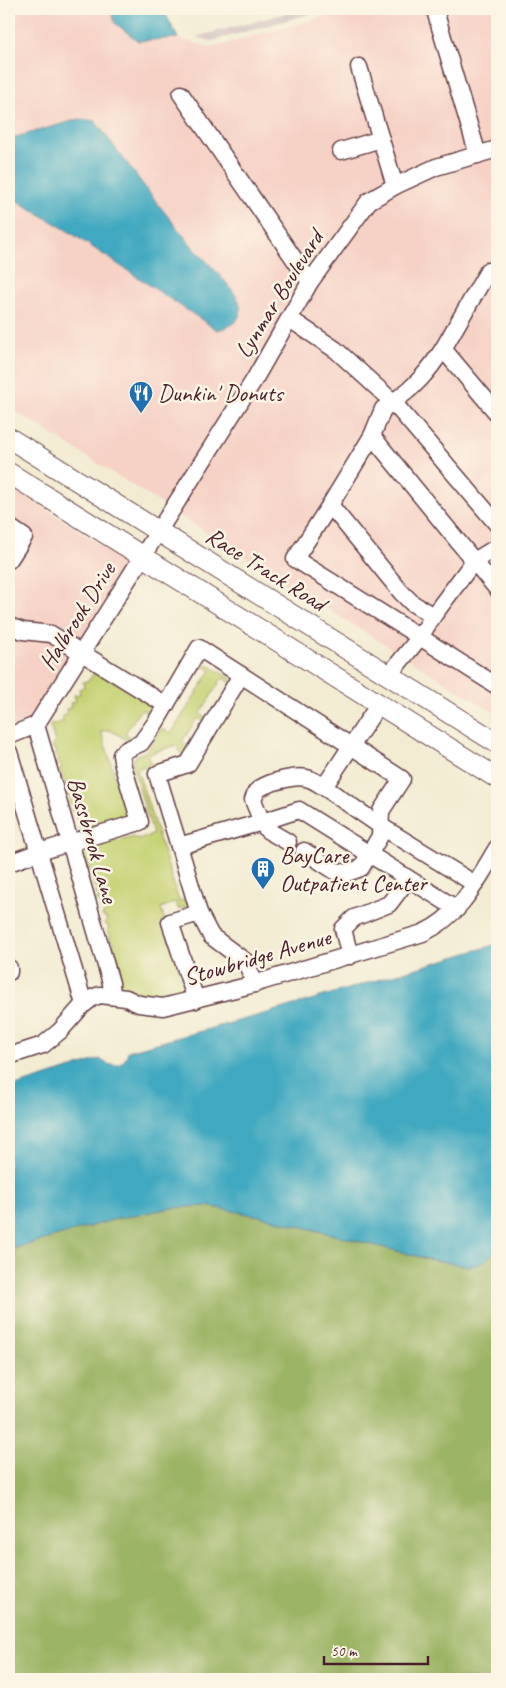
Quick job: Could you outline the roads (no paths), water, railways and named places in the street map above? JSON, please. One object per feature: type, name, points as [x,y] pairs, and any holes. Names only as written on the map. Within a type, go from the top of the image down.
[{"type":"main road","name":"Race Track Road","points":[[9,438],[497,743]]},
{"type":"main road","points":[[9,473],[497,778]]},
{"type":"street","points":[[436,14],[478,155]]},
{"type":"street","points":[[359,67],[395,186]]},
{"type":"street","points":[[181,94],[310,282]]},
{"type":"street","points":[[341,151],[381,139]]},
{"type":"street","name":"Lynmar Boulevard","points":[[158,531],[254,380],[310,282],[369,200],[436,167],[497,150]]},
{"type":"street","points":[[497,273],[488,271],[428,372],[408,391],[383,408],[372,436],[295,559],[497,686]]},
{"type":"street","points":[[290,319],[336,350],[393,402],[497,524]]},
{"type":"street","points":[[443,349],[497,413]]},
{"type":"street","points":[[372,436],[497,589]]},
{"type":"street","points":[[330,504],[401,592],[412,603],[433,616]]},
{"type":"street","points":[[9,527],[24,537],[9,560]]},
{"type":"street","name":"Halbrook Drive","points":[[36,725],[158,531]]},
{"type":"street","points":[[389,675],[420,637],[433,616],[474,561],[497,547]]},
{"type":"street","points":[[9,626],[22,631],[51,634],[166,705]]},
{"type":"street","points":[[9,863],[39,852],[140,822],[123,766],[122,755],[126,750],[141,742],[156,722],[199,648],[402,778],[381,812],[380,836],[361,868],[347,873],[335,871],[304,852]]},
{"type":"street","points":[[241,675],[188,764],[157,774],[199,913],[211,936],[246,962],[254,984]]},
{"type":"street","points":[[324,787],[378,704]]},
{"type":"street","points":[[9,736],[36,725]]},
{"type":"street","name":"Bassbrook Lane","points":[[36,725],[111,983],[112,996]]},
{"type":"street","points":[[9,752],[84,1004]]},
{"type":"street","points":[[288,842],[267,830],[253,800],[257,791],[264,786],[280,780],[300,777],[312,780],[324,787],[475,884]]},
{"type":"street","points":[[179,846],[299,810],[457,910]]},
{"type":"street","name":"Stowbridge Avenue","points":[[9,1056],[43,1045],[60,1031],[76,1011],[92,998],[100,995],[126,998],[139,1004],[163,1007],[254,984],[423,933],[457,910],[497,848]]},
{"type":"street","points":[[350,956],[342,930],[354,918],[389,904],[408,879]]},
{"type":"street","points":[[196,1000],[170,922],[199,913]]},
{"type":"water","points":[[110,9],[163,9],[178,38],[138,41],[115,23]]},
{"type":"water","points":[[79,119],[95,121],[180,232],[232,290],[239,302],[240,308],[240,314],[236,322],[217,330],[68,231],[9,196],[9,139]]},
{"type":"water","points":[[497,944],[497,1250],[486,1260],[477,1265],[467,1266],[428,1259],[264,1217],[207,1206],[171,1208],[116,1219],[9,1250],[9,1088],[100,1059],[109,1064],[117,1065],[124,1060],[128,1051],[267,1013]]},
{"type":"place","name":"Dunkin' Donuts","points":[[141,414]]},
{"type":"place","name":"BayCare Outpatient Center","points":[[263,890]]}]
